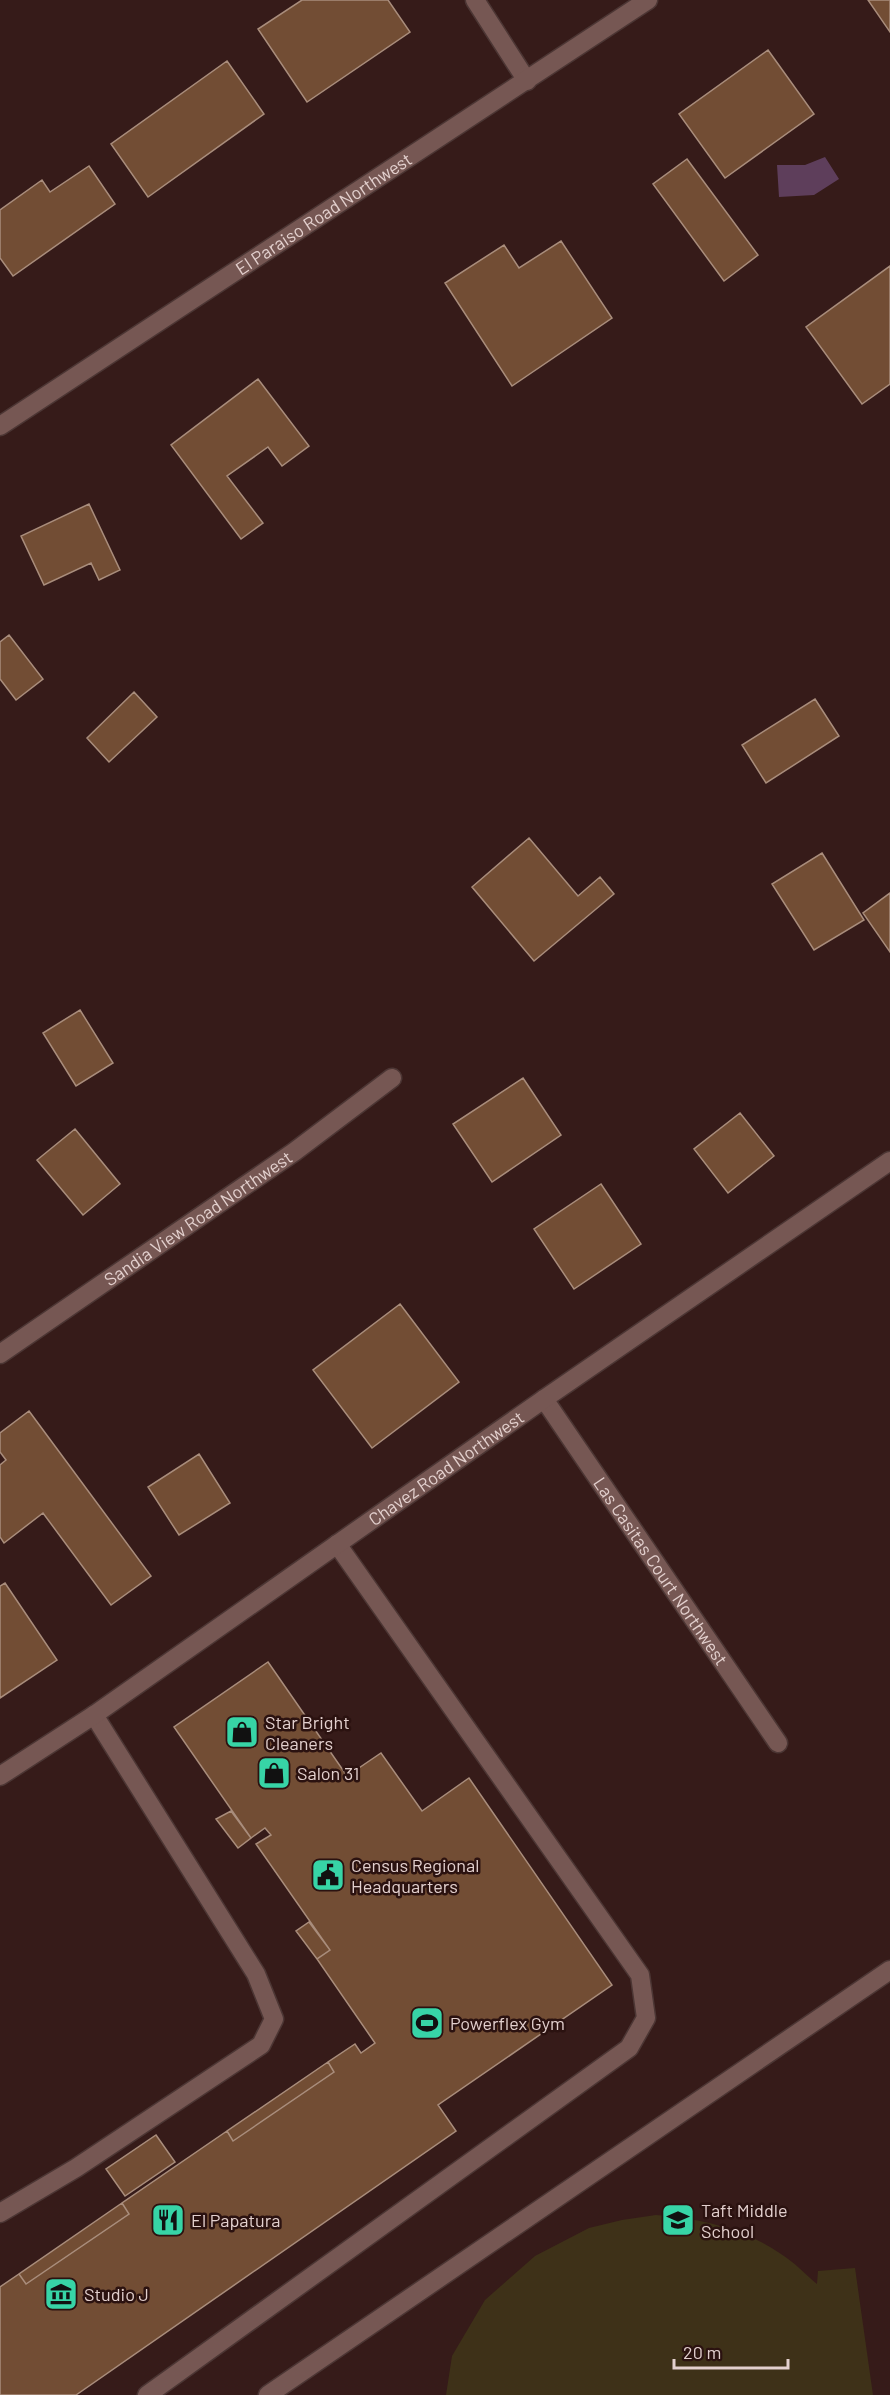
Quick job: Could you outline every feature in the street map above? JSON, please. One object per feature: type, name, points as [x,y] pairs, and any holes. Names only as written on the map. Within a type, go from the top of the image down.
[{"type":"street","points":[[475,0],[527,81]]},
{"type":"street","name":"El Paraiso Road Northwest","points":[[0,426],[648,0]]},
{"type":"street","name":"Sandia View Road Northwest","points":[[0,1354],[294,1152],[392,1078]]},
{"type":"street","name":"Chavez Road Northwest","points":[[0,1776],[94,1715],[890,1161]]},
{"type":"street","name":"Las Casitas Court Northwest","points":[[544,1400],[778,1743]]},
{"type":"street","points":[[147,2395],[629,2048],[645,2018],[640,1974],[337,1544]]},
{"type":"street","points":[[0,2213],[76,2168],[261,2045],[274,2019],[256,1974],[94,1715]]},
{"type":"street","points":[[268,2395],[890,1970]]},
{"type":"shaded area","points":[[825,157],[839,179],[814,195],[779,197],[777,165],[805,165]]},
{"type":"shaded area","points":[[656,2215],[705,2222],[737,2231],[786,2257],[817,2284],[818,2271],[855,2268],[873,2395],[446,2395],[452,2356],[485,2300],[535,2256],[589,2228]]},
{"type":"building","points":[[302,0],[388,0],[410,32],[307,102],[258,29]]},
{"type":"building","points":[[868,0],[890,0],[890,32]]},
{"type":"building","points":[[768,50],[814,114],[725,178],[679,114]]},
{"type":"building","points":[[227,61],[264,114],[148,197],[111,144]]},
{"type":"building","points":[[687,159],[758,255],[724,281],[653,184]]},
{"type":"building","points":[[89,166],[115,204],[13,276],[0,258],[0,210],[42,180],[50,192]]},
{"type":"building","points":[[561,241],[612,318],[512,386],[445,283],[504,245],[519,268]]},
{"type":"building","points":[[890,266],[890,384],[862,404],[806,327]]},
{"type":"building","points":[[258,379],[309,446],[282,466],[268,447],[227,476],[263,523],[241,539],[171,445]]},
{"type":"building","points":[[89,504],[120,570],[99,580],[91,563],[44,585],[21,536]]},
{"type":"building","points":[[9,635],[43,679],[16,700],[0,679],[0,642]]},
{"type":"building","points":[[134,692],[157,717],[109,762],[87,738]]},
{"type":"building","points":[[815,699],[839,736],[766,783],[742,745]]},
{"type":"building","points":[[529,838],[578,896],[600,877],[614,894],[534,961],[472,887]]},
{"type":"building","points":[[822,853],[864,920],[814,950],[772,884]]},
{"type":"building","points":[[890,893],[890,952],[863,913]]},
{"type":"building","points":[[80,1010],[113,1063],[76,1086],[43,1033]]},
{"type":"building","points":[[523,1078],[561,1135],[492,1182],[453,1124]]},
{"type":"building","points":[[740,1113],[774,1156],[728,1193],[694,1149]]},
{"type":"building","points":[[75,1129],[120,1184],[83,1215],[37,1160]]},
{"type":"building","points":[[601,1184],[641,1244],[574,1289],[534,1229]]},
{"type":"building","points":[[400,1304],[459,1382],[372,1448],[313,1370]]},
{"type":"building","points":[[29,1411],[151,1576],[111,1605],[43,1513],[4,1543],[0,1537],[0,1465],[6,1460],[0,1452],[0,1433]]},
{"type":"building","points":[[199,1454],[230,1503],[179,1535],[148,1487]]},
{"type":"building","points":[[5,1583],[57,1660],[0,1698],[0,1586]]},
{"type":"building","points":[[268,1662],[347,1776],[381,1753],[422,1811],[469,1778],[612,1985],[438,2105],[456,2131],[76,2395],[0,2395],[0,2287],[19,2274],[26,2284],[129,2214],[122,2203],[227,2131],[233,2141],[334,2072],[328,2062],[355,2044],[361,2053],[375,2043],[317,1959],[330,1950],[256,1844],[271,1835],[265,1828],[251,1838],[174,1727]]},
{"type":"building","points":[[231,1811],[251,1838],[238,1848],[216,1819]]},
{"type":"building","points":[[309,1922],[330,1950],[317,1959],[296,1931]]},
{"type":"building","points":[[328,2062],[334,2072],[233,2141],[227,2131]]},
{"type":"building","points":[[156,2135],[175,2162],[125,2196],[106,2169]]},
{"type":"building","points":[[122,2203],[129,2214],[26,2284],[19,2274]]},
{"type":"place","name":"Star Bright Cleaners","points":[[242,1732]]},
{"type":"place","name":"Salon 31","points":[[274,1773]]},
{"type":"place","name":"Census Regional Headquarters","points":[[328,1875]]},
{"type":"place","name":"Powerflex Gym","points":[[427,2023]]},
{"type":"place","name":"El Papatura","points":[[168,2220]]},
{"type":"place","name":"Taft Middle School","points":[[678,2220]]},
{"type":"place","name":"Studio J","points":[[61,2294]]}]
